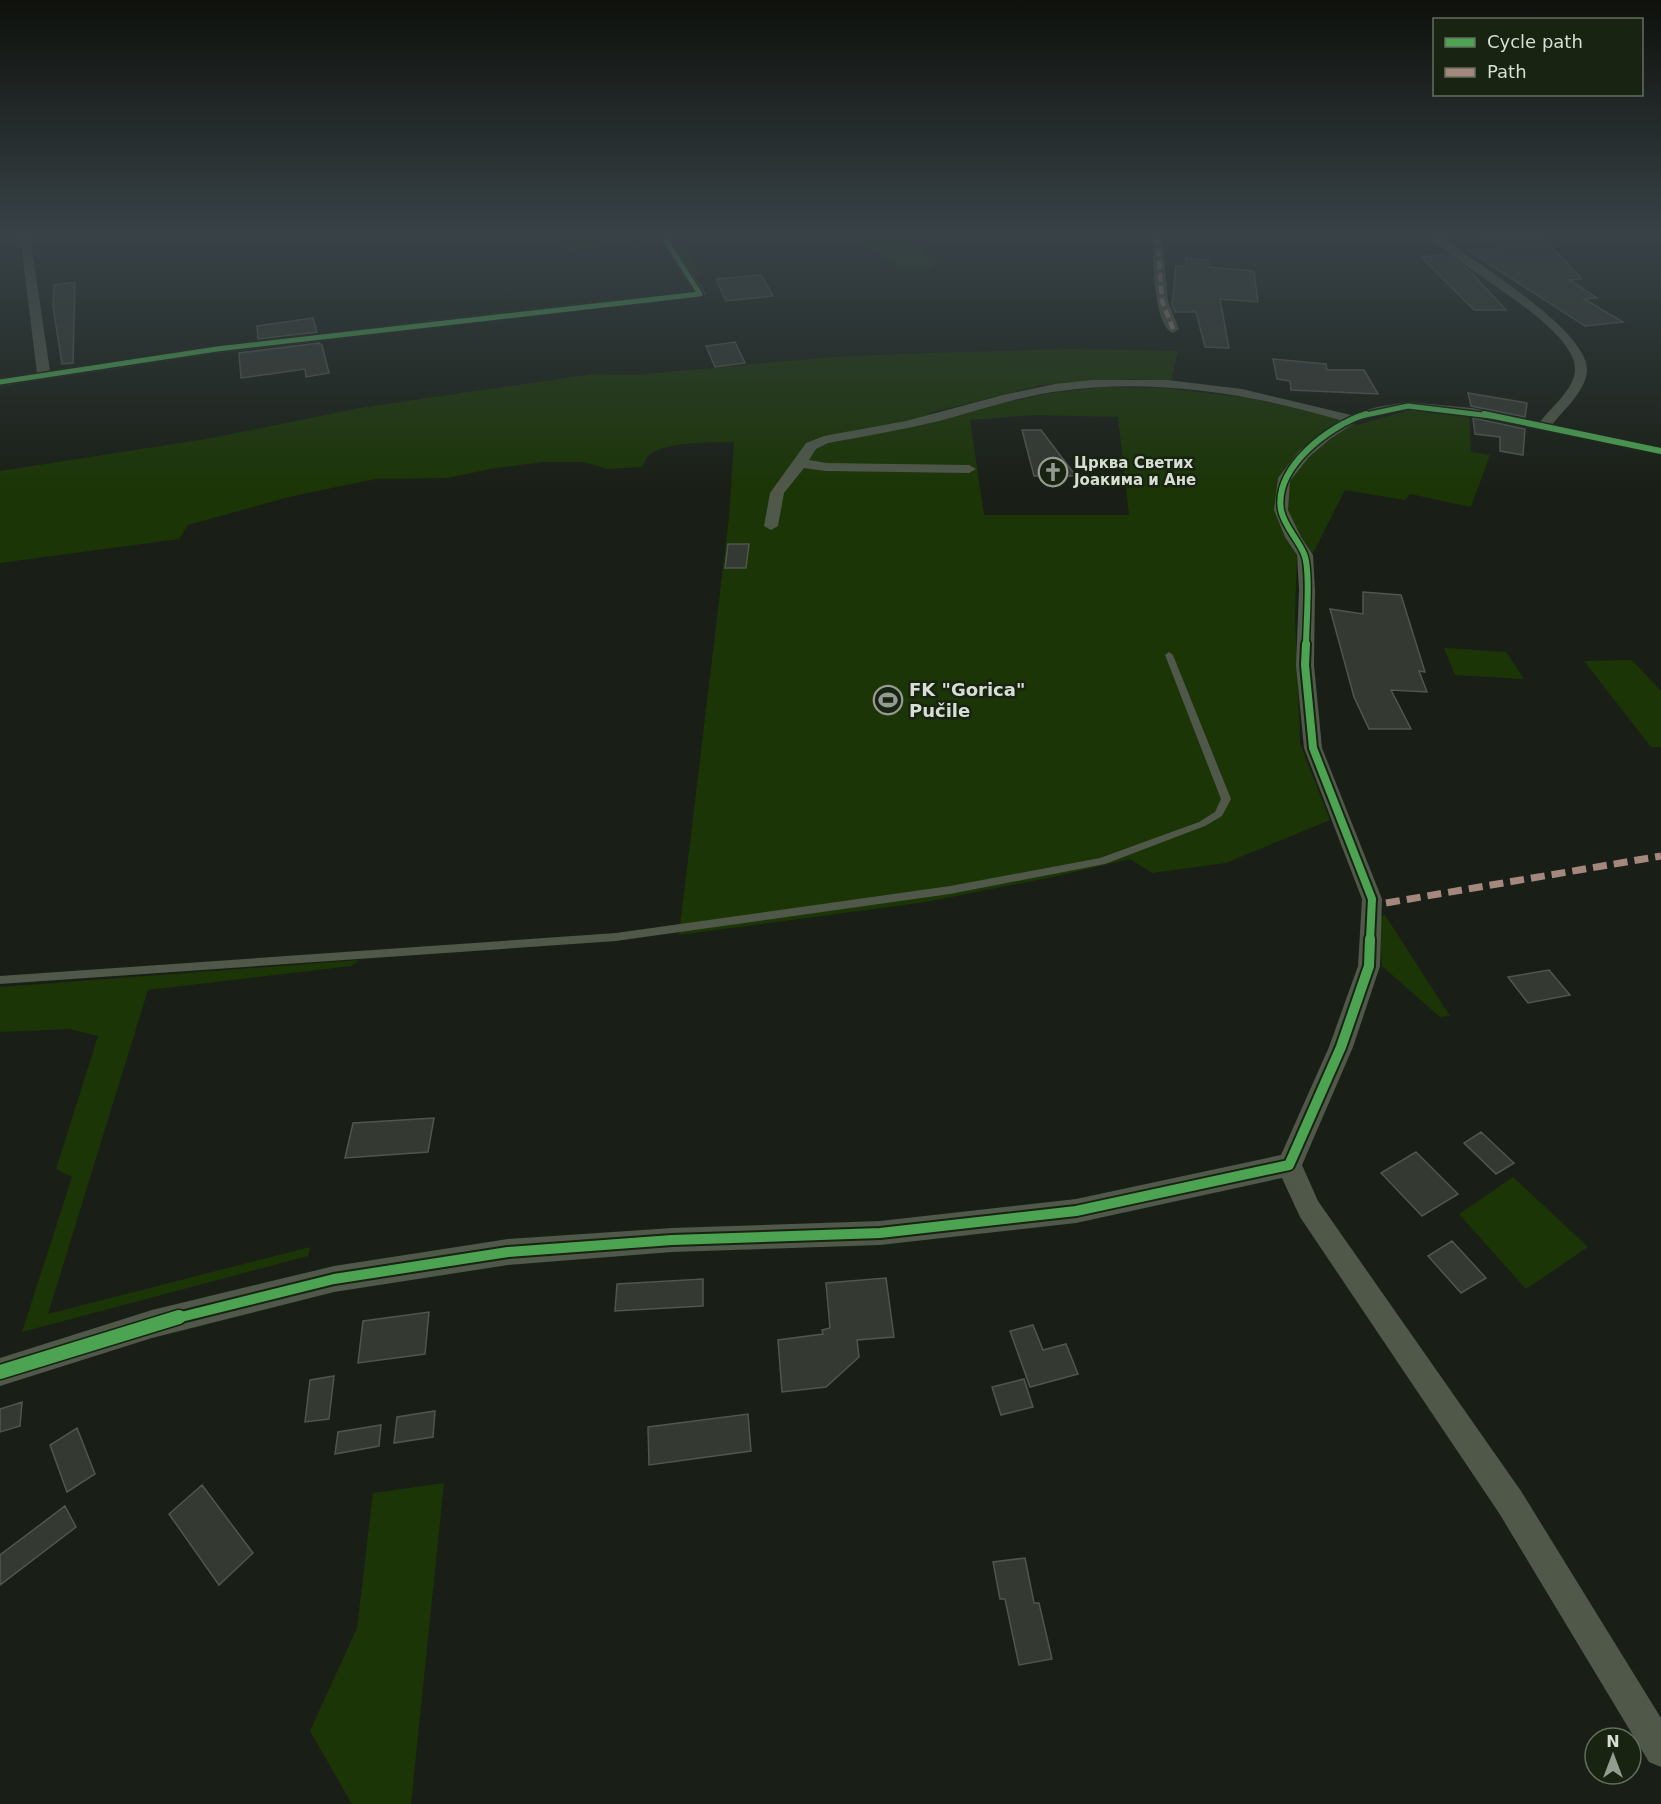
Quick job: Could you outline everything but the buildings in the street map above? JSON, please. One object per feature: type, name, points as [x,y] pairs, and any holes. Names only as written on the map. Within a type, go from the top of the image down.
[{"type":"street","points":[[37,320],[44,375]]},
{"type":"street","points":[[0,382],[316,337],[466,320]]},
{"type":"street","points":[[1170,320],[1173,329]]},
{"type":"street","points":[[1545,425],[1554,410],[1574,388],[1581,368],[1576,352],[1562,333],[1546,320]]},
{"type":"street","points":[[771,526],[777,493],[811,446],[824,440],[917,423],[1011,397],[1084,385],[1123,383],[1200,388],[1316,408],[1351,419]]},
{"type":"street","points":[[1661,451],[1545,425],[1439,407],[1408,406],[1377,411],[1351,419],[1325,436],[1304,454],[1283,481],[1281,510],[1293,537],[1305,555],[1307,590],[1305,665],[1313,748],[1372,899],[1369,966],[1341,1047],[1289,1165],[1309,1209],[1510,1502],[1661,1750]]},
{"type":"street","points":[[800,463],[826,467],[969,469]]},
{"type":"street","points":[[0,1372],[152,1324],[334,1279],[508,1252],[672,1240],[880,1233],[1076,1211],[1289,1165]]},
{"type":"lane","points":[[0,980],[616,937],[950,890],[1101,861],[1202,824],[1219,814],[1226,798],[1169,655]]},
{"type":"green space","points":[[1069,349],[1178,351],[1171,381],[1132,379],[1042,385],[925,414],[957,416],[1002,403],[1053,393],[1106,387],[1164,388],[1248,398],[1331,416],[1357,425],[1406,411],[1436,410],[1469,415],[1471,452],[1490,455],[1471,507],[1410,494],[1405,500],[1345,490],[1313,553],[1297,550],[1295,616],[1300,743],[1330,820],[1226,863],[1152,873],[1130,859],[926,902],[679,935],[729,517],[734,442],[666,447],[649,455],[642,467],[608,469],[584,462],[543,462],[495,468],[448,478],[375,479],[289,497],[188,525],[179,539],[0,563],[0,471],[212,438],[360,408],[593,374],[635,375],[834,357]],"holes":[[[1034,415],[1118,417],[1129,515],[984,515],[970,420]],[[728,544],[749,544],[746,568],[725,568]]]},
{"type":"green space","points":[[1444,648],[1506,652],[1524,679],[1455,675]]},
{"type":"green space","points":[[1632,660],[1661,691],[1661,747],[1651,747],[1584,661]]},
{"type":"green space","points":[[1385,915],[1450,1016],[1440,1017],[1382,966],[1379,918]]},
{"type":"green space","points":[[359,960],[351,966],[148,990],[48,1314],[310,1247],[308,1256],[22,1332],[72,1177],[56,1169],[98,1036],[70,1029],[0,1032],[0,987]]},
{"type":"green space","points":[[1513,1177],[1588,1247],[1526,1289],[1459,1214]]},
{"type":"green space","points":[[444,1483],[411,1804],[352,1804],[310,1731],[357,1628],[373,1493]]},
{"type":"marked path","points":[[1170,320],[1173,329]]},
{"type":"marked path","points":[[1386,903],[1661,856]]},
{"type":"cycle path","points":[[0,382],[217,349],[463,320]]},
{"type":"cycle path","points":[[0,1372],[152,1324],[334,1279],[508,1252],[672,1240],[880,1233],[1076,1211],[1289,1165],[1341,1047],[1369,966],[1372,899],[1313,748],[1305,665],[1307,590],[1305,555],[1293,537],[1281,510],[1283,481],[1304,454],[1325,436],[1351,419],[1377,411],[1408,406],[1472,412],[1661,451]]},
{"type":"place","name":"Црква Светих Јоакима и Ане","points":[[1053,472]]},
{"type":"place","name":"FK \"Gorica\" Pučile","points":[[888,700]]}]
